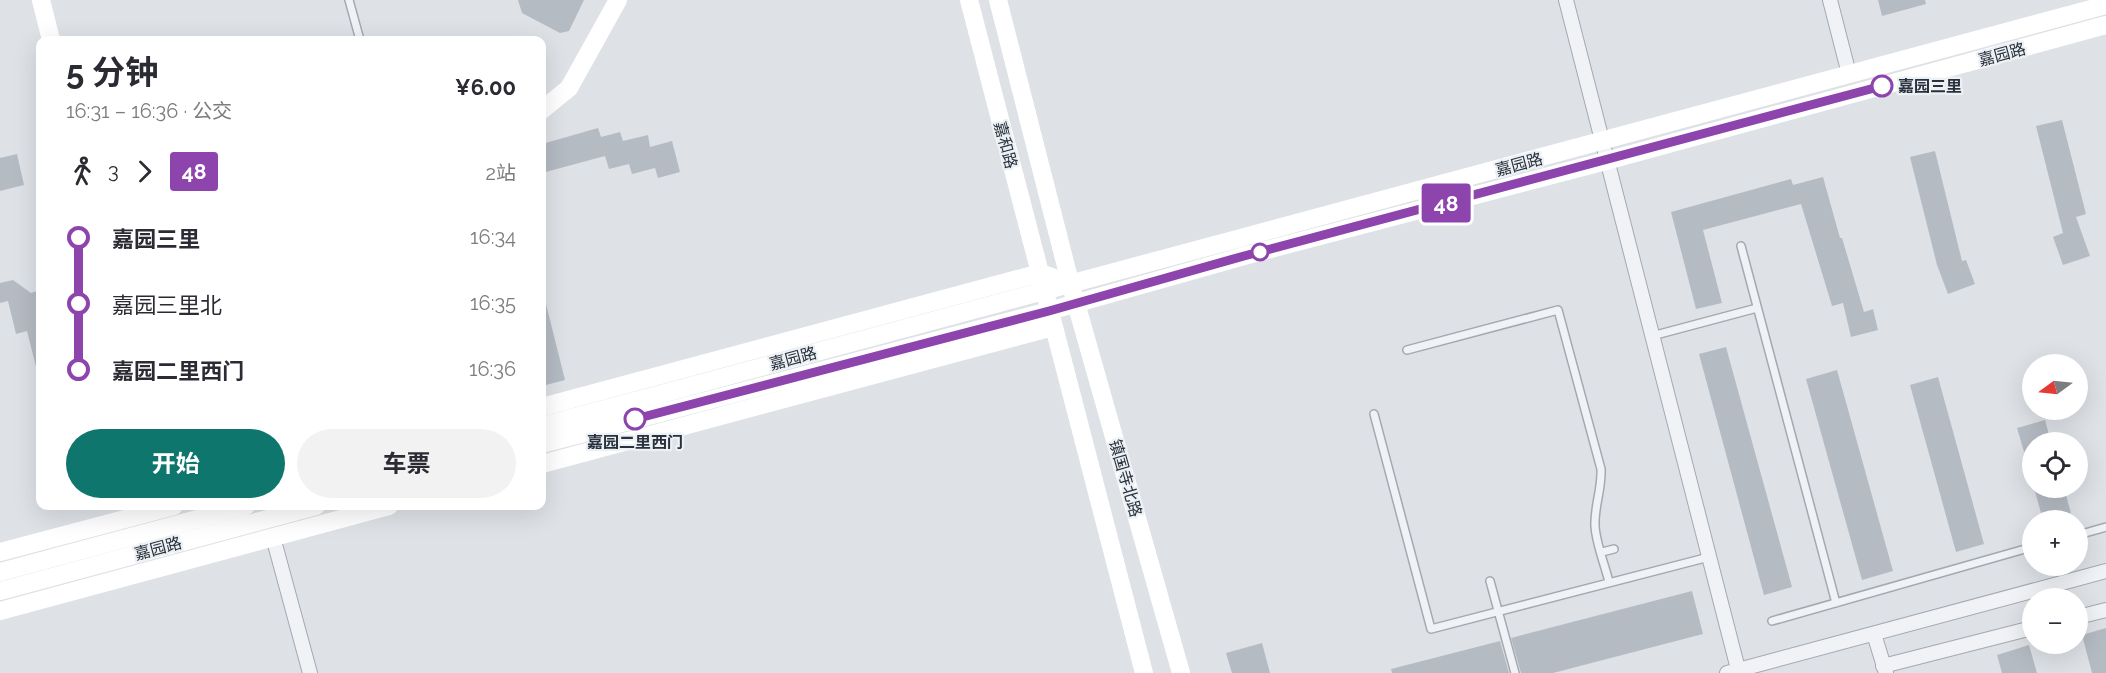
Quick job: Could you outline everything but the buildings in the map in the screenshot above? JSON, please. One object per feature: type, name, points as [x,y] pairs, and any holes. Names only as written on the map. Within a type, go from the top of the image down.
[{"type":"main road","points":[[41,0],[50,36]]},
{"type":"main road","points":[[546,107],[569,88],[618,0]]},
{"type":"main road","name":"嘉和路","points":[[969,0],[1042,281]]},
{"type":"main road","name":"嘉和路","points":[[999,0],[1070,282]]},
{"type":"main road","name":"嘉园路","points":[[546,425],[1042,281],[1070,282],[1601,142],[2106,5]]},
{"type":"main road","name":"嘉园路","points":[[546,443],[1051,319],[1076,304],[1252,254],[1606,161],[2106,25]]},
{"type":"main road","points":[[546,406],[1042,281]]},
{"type":"main road","name":"镇国寺北路","points":[[1042,281],[1144,673]]},
{"type":"main road","name":"镇国寺北路","points":[[1070,282],[1181,673]]},
{"type":"main road","points":[[546,463],[1051,319]]},
{"type":"main road","points":[[0,552],[159,510]]},
{"type":"main road","name":"嘉园路","points":[[0,572],[231,510]]},
{"type":"main road","name":"嘉园路","points":[[0,591],[300,510]]},
{"type":"main road","points":[[0,611],[374,510]]},
{"type":"street","points":[[1566,0],[1708,557],[1734,672],[2106,571]]},
{"type":"street","points":[[1830,0],[1849,74]]},
{"type":"street","points":[[273,537],[310,673]]},
{"type":"street","points":[[2088,614],[2106,610]]},
{"type":"street","points":[[1874,634],[1885,669],[2022,631]]},
{"type":"lane","points":[[349,0],[359,36]]},
{"type":"lane","points":[[1741,246],[1836,603]]},
{"type":"lane","points":[[1652,336],[1757,308]]},
{"type":"lane","points":[[1407,350],[1558,310],[1602,469],[1595,528],[1609,582]]},
{"type":"lane","points":[[1374,414],[1431,629],[1708,557]]},
{"type":"lane","points":[[2088,532],[2106,527]]},
{"type":"lane","points":[[1602,552],[1614,549]]},
{"type":"lane","points":[[1772,621],[2022,551]]},
{"type":"lane","points":[[1490,581],[1515,673]]},
{"type":"bus line","name":"48","points":[[635,419],[1049,311],[1244,256],[1882,86]]},
{"type":"place","name":"嘉园三里","points":[[1882,86]]},
{"type":"place","name":"嘉园二里西门","points":[[635,419]]}]
